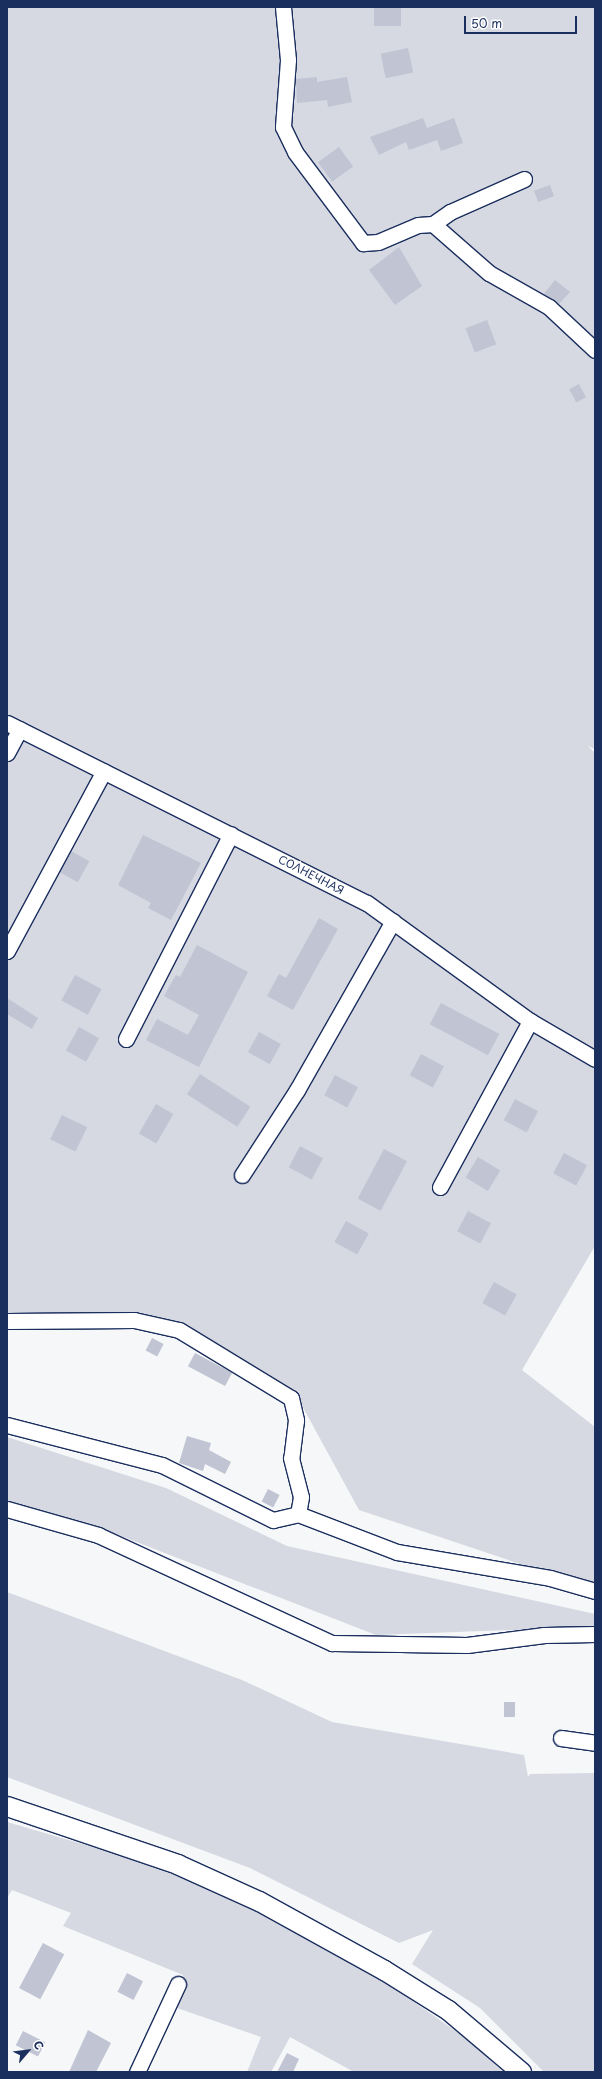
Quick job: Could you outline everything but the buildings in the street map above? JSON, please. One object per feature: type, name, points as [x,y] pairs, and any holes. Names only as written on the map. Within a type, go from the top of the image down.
[{"type":"main road","points":[[7,1806],[177,1864],[259,1901],[384,1970],[448,2010],[521,2072]]},
{"type":"street","points":[[283,7],[288,60],[284,127],[295,152],[363,243],[378,242],[418,225],[433,224],[450,212],[524,179]]},
{"type":"street","points":[[433,224],[489,273],[549,307],[595,350]]},
{"type":"street","points":[[7,753],[14,726]]},
{"type":"street","name":"СОЛНЕЧНАЯ","points":[[14,726],[368,903],[530,1021],[595,1059]]},
{"type":"street","points":[[7,951],[104,771]]},
{"type":"street","points":[[126,1039],[231,834]]},
{"type":"street","points":[[242,1174],[297,1090],[393,921]]},
{"type":"street","points":[[440,1187],[530,1021]]},
{"type":"street","points":[[7,1321],[134,1320],[179,1330],[292,1398],[296,1420],[291,1458],[301,1497],[298,1514]]},
{"type":"street","points":[[7,1425],[162,1465],[273,1520],[298,1514],[397,1552],[550,1578],[595,1591]]},
{"type":"street","points":[[7,1509],[98,1535],[332,1643],[467,1645],[544,1635],[595,1634]]},
{"type":"street","points":[[560,1738],[595,1743]]},
{"type":"street","points":[[137,2072],[178,1984]]},
{"type":"shaded area","points":[[7,7],[595,7],[595,749],[588,746],[595,753],[595,1246],[522,1370],[595,1427],[595,1589],[359,1510],[294,1391],[136,1316],[7,1327]]},
{"type":"shaded area","points":[[7,1437],[166,1488],[287,1546],[595,1614],[595,1627],[376,1635],[116,1534],[7,1501]]},
{"type":"shaded area","points":[[7,1592],[242,1680],[332,1722],[524,1755],[528,1777],[530,1774],[595,1773],[595,2072],[544,2072],[480,2008],[412,1964],[433,1930],[399,1943],[250,1868],[7,1777]]},
{"type":"shaded area","points":[[7,1822],[127,1857],[232,1897],[394,1988],[467,2039],[503,2072],[354,2072],[290,2037],[271,2072],[247,2072],[261,2037],[177,2008],[183,1975],[63,1926],[71,1913],[12,1890],[7,1898]]}]
